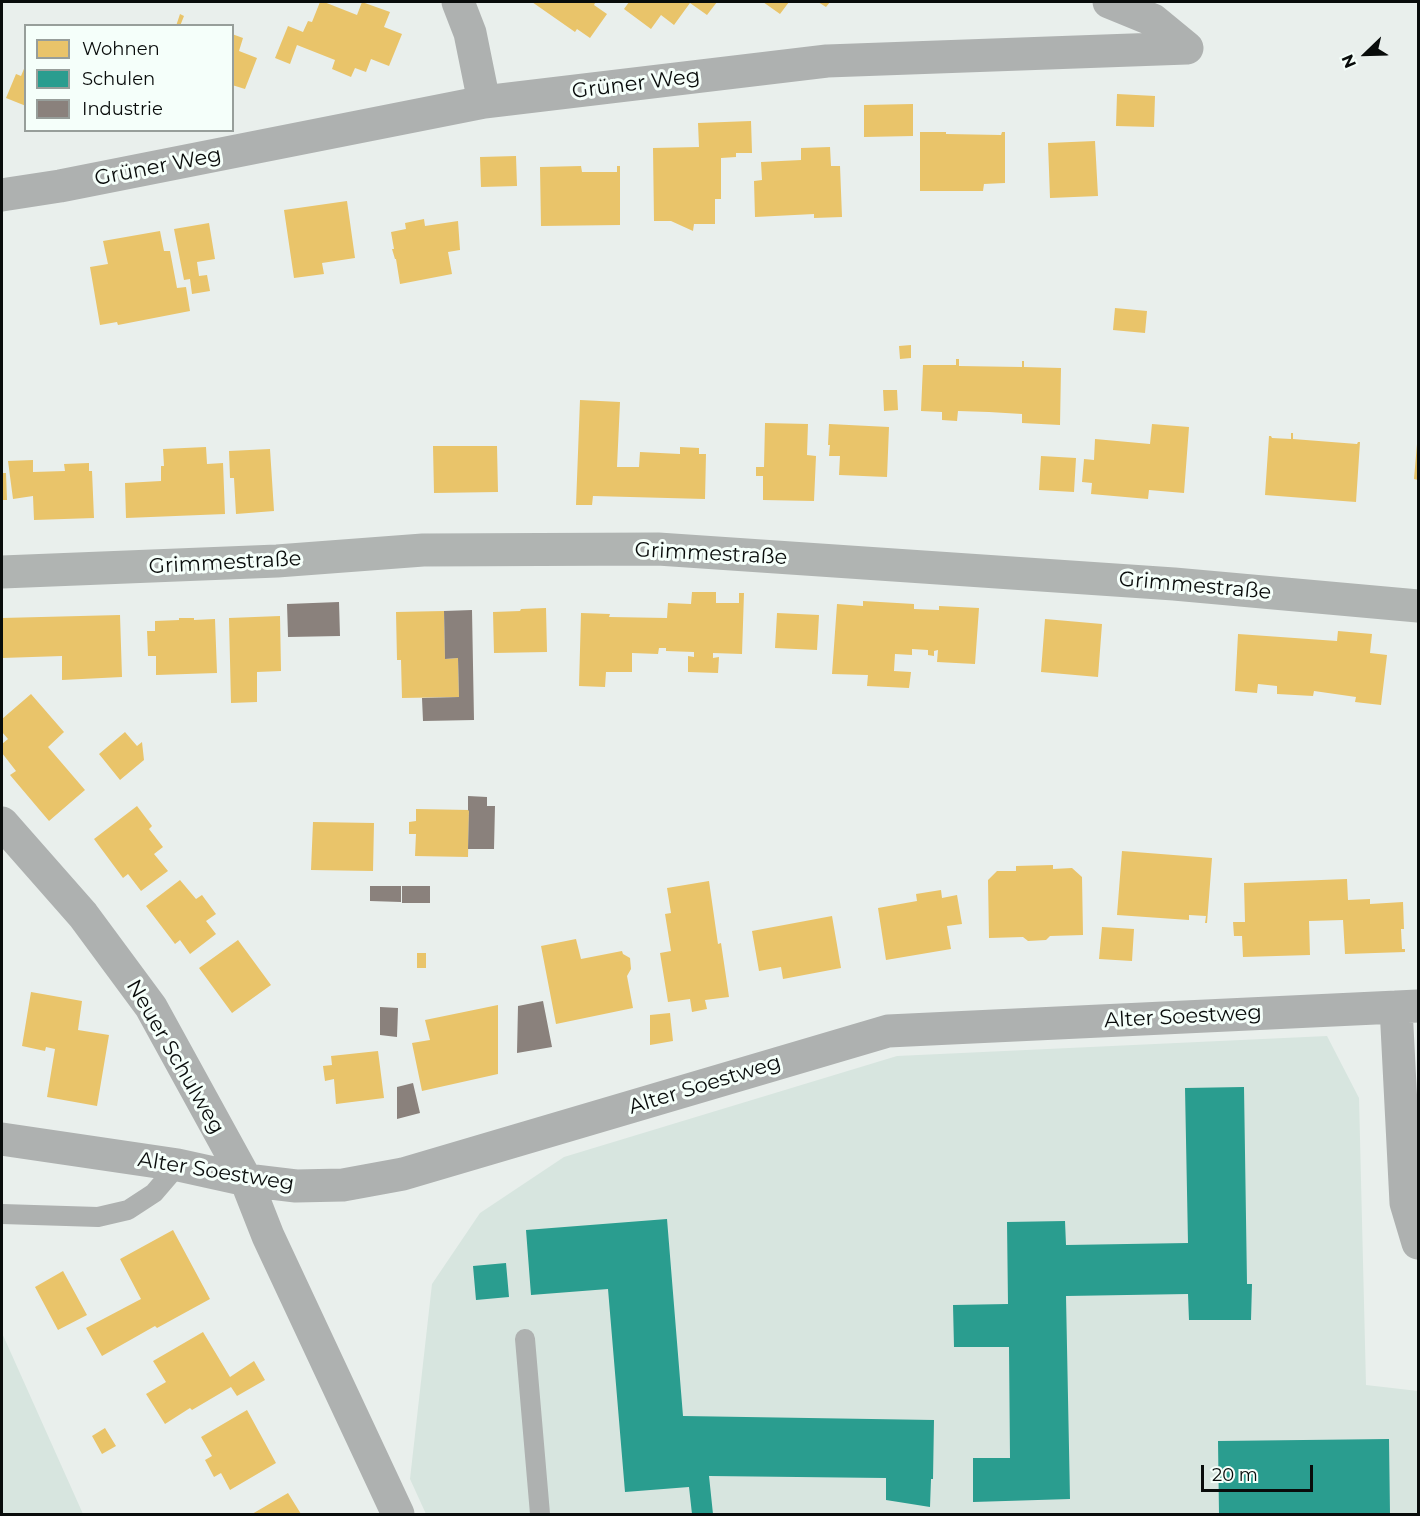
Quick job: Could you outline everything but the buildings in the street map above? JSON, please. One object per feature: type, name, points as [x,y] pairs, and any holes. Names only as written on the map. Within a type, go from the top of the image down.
[{"type":"main road","name":"Grimmestraße","points":[[2,572],[277,561],[423,550],[658,549],[1174,584],[1419,606]]},
{"type":"street","points":[[458,2],[470,33],[484,102]]},
{"type":"street","name":"Grüner Weg","points":[[2,195],[60,186],[484,102],[827,61],[1187,48],[1154,20],[1109,2]]},
{"type":"street","name":"Neuer Schulweg","points":[[2,823],[83,915],[150,1007],[246,1180],[268,1236],[398,1515]]},
{"type":"street","points":[[1407,1006],[1406,1203],[1419,1243]]},
{"type":"street","name":"Alter Soestweg","points":[[2,1139],[178,1165],[246,1180],[296,1186],[343,1185],[403,1174],[888,1031],[1407,1006]]},
{"type":"lane","points":[[2,1214],[98,1217],[128,1210],[154,1193],[178,1165]]},
{"type":"lane","points":[[525,1339],[540,1515]]},
{"type":"shaded area","points":[[1327,1036],[1359,1098],[1366,1385],[1418,1391],[1418,1514],[426,1514],[410,1479],[432,1284],[480,1213],[564,1157],[897,1056]]},
{"type":"shaded area","points":[[2,1333],[83,1514],[2,1514]]}]
